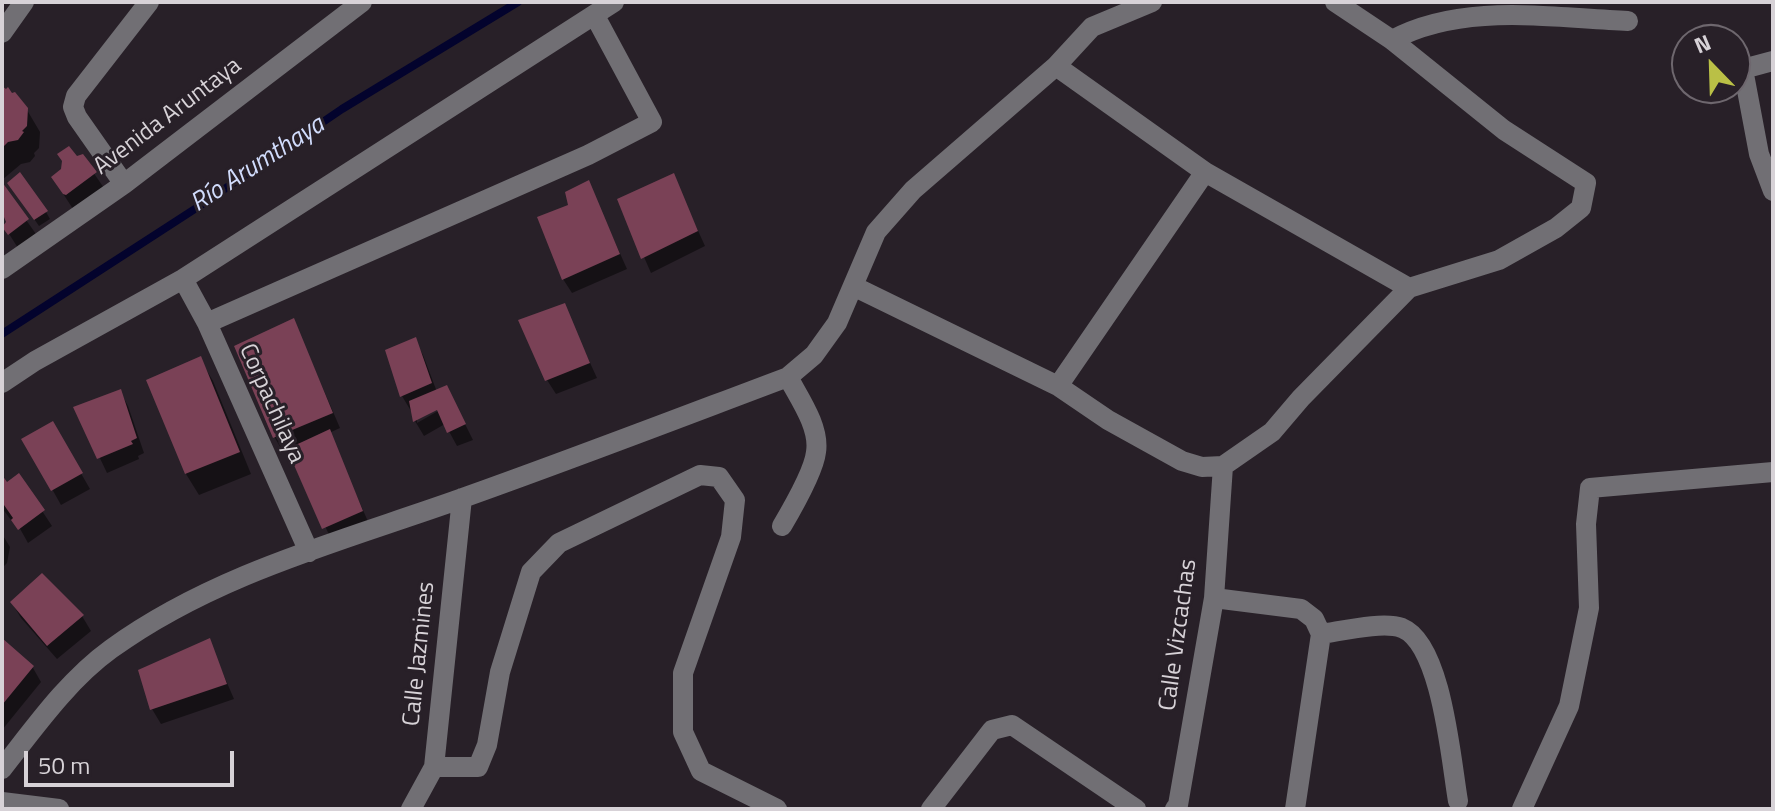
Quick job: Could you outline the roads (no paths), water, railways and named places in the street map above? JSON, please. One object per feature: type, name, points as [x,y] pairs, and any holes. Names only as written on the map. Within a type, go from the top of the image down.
[{"type":"street","points":[[2,33],[24,2]]},
{"type":"street","points":[[124,184],[73,107],[76,96],[149,2]]},
{"type":"street","name":"Avenida Aruntaya","points":[[2,269],[124,184],[362,2]]},
{"type":"street","points":[[2,383],[35,361],[183,279],[614,2]]},
{"type":"street","points":[[2,769],[53,705],[108,651],[155,619],[220,587],[309,552],[788,377],[814,355],[837,323],[876,232],[913,190],[1056,66],[1092,27],[1152,2]]},
{"type":"street","points":[[853,286],[1058,386],[1108,420],[1182,461],[1202,467],[1223,466],[1272,432],[1301,398],[1409,288],[1499,260],[1556,228],[1581,208],[1586,183],[1504,130],[1392,40],[1335,2]]},
{"type":"street","points":[[1392,40],[1439,21],[1501,15],[1628,21]]},
{"type":"street","points":[[207,323],[588,155],[652,122],[595,16]]},
{"type":"street","points":[[1773,61],[1743,69],[1759,154],[1773,191]]},
{"type":"street","points":[[1056,66],[1205,172],[1409,288]]},
{"type":"street","points":[[1058,386],[1205,172]]},
{"type":"street","name":"Corpachilaya","points":[[183,279],[207,323],[309,552]]},
{"type":"street","points":[[782,526],[816,453],[816,436],[788,377]]},
{"type":"street","name":"Calle Vizcachas","points":[[1175,809],[1214,598],[1223,466]]},
{"type":"street","points":[[1522,809],[1569,706],[1572,692],[1589,608],[1586,524],[1590,488],[1773,472]]},
{"type":"street","points":[[434,767],[478,767],[487,745],[500,672],[531,572],[559,543],[700,475],[719,477],[735,500],[731,537],[683,673],[683,732],[701,771],[777,809]]},
{"type":"street","name":"Calle Jazmines","points":[[411,809],[434,767],[462,498]]},
{"type":"street","points":[[1214,598],[1301,609],[1314,619],[1321,634],[1295,809]]},
{"type":"street","points":[[1321,634],[1390,625],[1405,629],[1418,642],[1437,677],[1458,801]]},
{"type":"street","points":[[931,809],[992,730],[1012,725],[1136,809]]},
{"type":"street","points":[[2,802],[59,809]]},
{"type":"waterway","name":"Río Arumthaya","points":[[2,334],[342,109],[518,2]]}]
